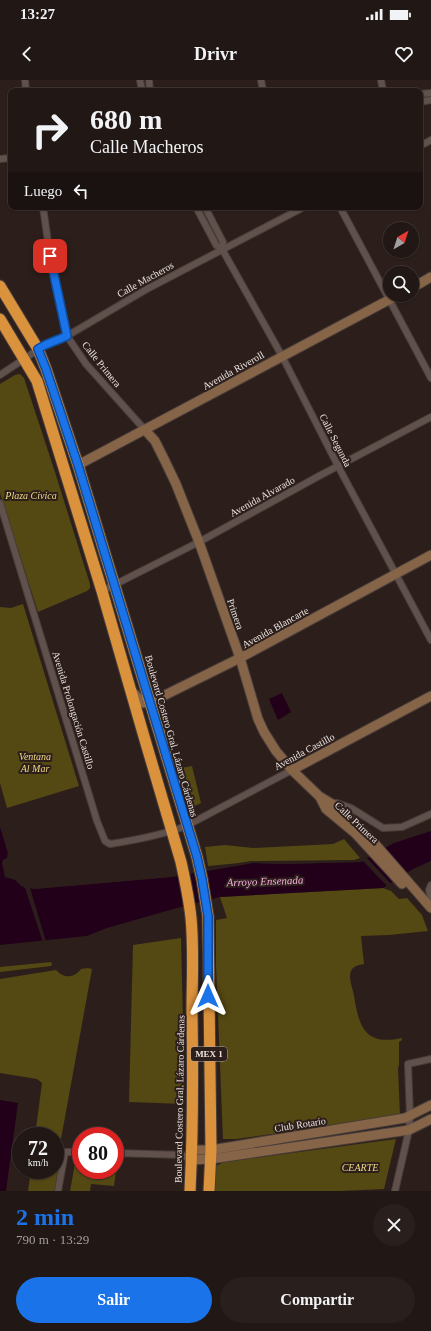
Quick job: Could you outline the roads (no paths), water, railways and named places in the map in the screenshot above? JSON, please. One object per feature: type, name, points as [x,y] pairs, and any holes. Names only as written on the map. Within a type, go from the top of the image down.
[{"type":"highway","name":"Boulevard Costero Gral. Lázaro Cárdenas","points":[[0,286],[38,349],[46,369],[78,465],[151,702],[186,826],[197,857],[208,916],[211,1154],[209,1191]]},
{"type":"highway","name":"Boulevard Costero Gral. Lázaro Cárdenas","points":[[0,319],[37,380],[102,591],[181,862],[188,894],[191,918],[193,1082],[189,1155],[190,1191]]},
{"type":"main road","points":[[419,284],[431,277]]},
{"type":"main road","name":"Avenida Riveroll","points":[[78,465],[385,302]]},
{"type":"main road","name":"Primera","points":[[145,430],[155,441],[165,461],[176,484],[199,542],[240,658],[258,720],[276,751],[292,770],[319,796]]},
{"type":"main road","name":"Avenida Blancarte","points":[[151,702],[240,658],[395,573],[431,555]]},
{"type":"main road","points":[[130,690],[143,703],[151,702]]},
{"type":"main road","name":"Avenida Castillo","points":[[292,770],[431,696]]},
{"type":"main road","name":"Calle Primera","points":[[319,796],[355,833],[367,841],[420,895],[431,917]]},
{"type":"main road","points":[[420,895],[431,908]]},
{"type":"main road","name":"Club Rotario","points":[[211,1154],[404,1118],[431,1105]]},
{"type":"main road","name":"Club Rotario","points":[[189,1155],[211,1154],[409,1130],[430,1121]]},
{"type":"street","name":"Calle Primera","points":[[43,210],[50,256],[67,336],[86,364],[145,430]]},
{"type":"street","points":[[198,210],[216,246],[222,249],[223,242],[207,210]]},
{"type":"street","name":"Calle Macheros","points":[[0,375],[45,345],[67,336],[147,289],[298,210]]},
{"type":"street","points":[[342,210],[383,289]]},
{"type":"street","name":"Calle Segunda","points":[[222,249],[282,356],[338,466],[431,640]]},
{"type":"street","points":[[390,302],[431,378]]},
{"type":"street","name":"Avenida Alvarado","points":[[102,591],[199,542],[431,417]]},
{"type":"street","name":"Avenida Prolongación Castillo","points":[[0,503],[97,821],[105,841],[110,844],[172,831],[186,826]]},
{"type":"street","name":"Avenida Castillo","points":[[186,826],[292,770]]},
{"type":"street","points":[[329,806],[337,802],[351,808],[383,828],[402,827],[431,814]]},
{"type":"street","points":[[420,895],[429,895],[430,886]]},
{"type":"street","points":[[396,1191],[409,1130],[410,1116],[408,1064],[431,1059]]},
{"type":"street","points":[[58,1191],[65,1152],[72,1152]]},
{"type":"street","points":[[124,1153],[189,1155]]},
{"type":"water","points":[[282,693],[291,712],[278,720],[269,699]]},
{"type":"water","name":"Arroyo Ensenada","points":[[0,827],[8,853],[7,858],[3,860],[5,877],[16,880],[21,886],[34,889],[171,877],[253,863],[282,864],[360,862],[394,843],[431,831],[431,861],[413,869],[383,888],[220,897],[107,928],[87,936],[0,945]]},
{"type":"water","points":[[0,1100],[18,1103],[15,1127],[12,1127],[12,1147],[6,1191],[0,1191]]},
{"type":"park label","name":"Plaza Civica","points":[[31,495]]},
{"type":"park label","name":"Ventana Al Mar","points":[[35,762]]},
{"type":"park label","name":"CEARTE","points":[[360,1167]]}]
